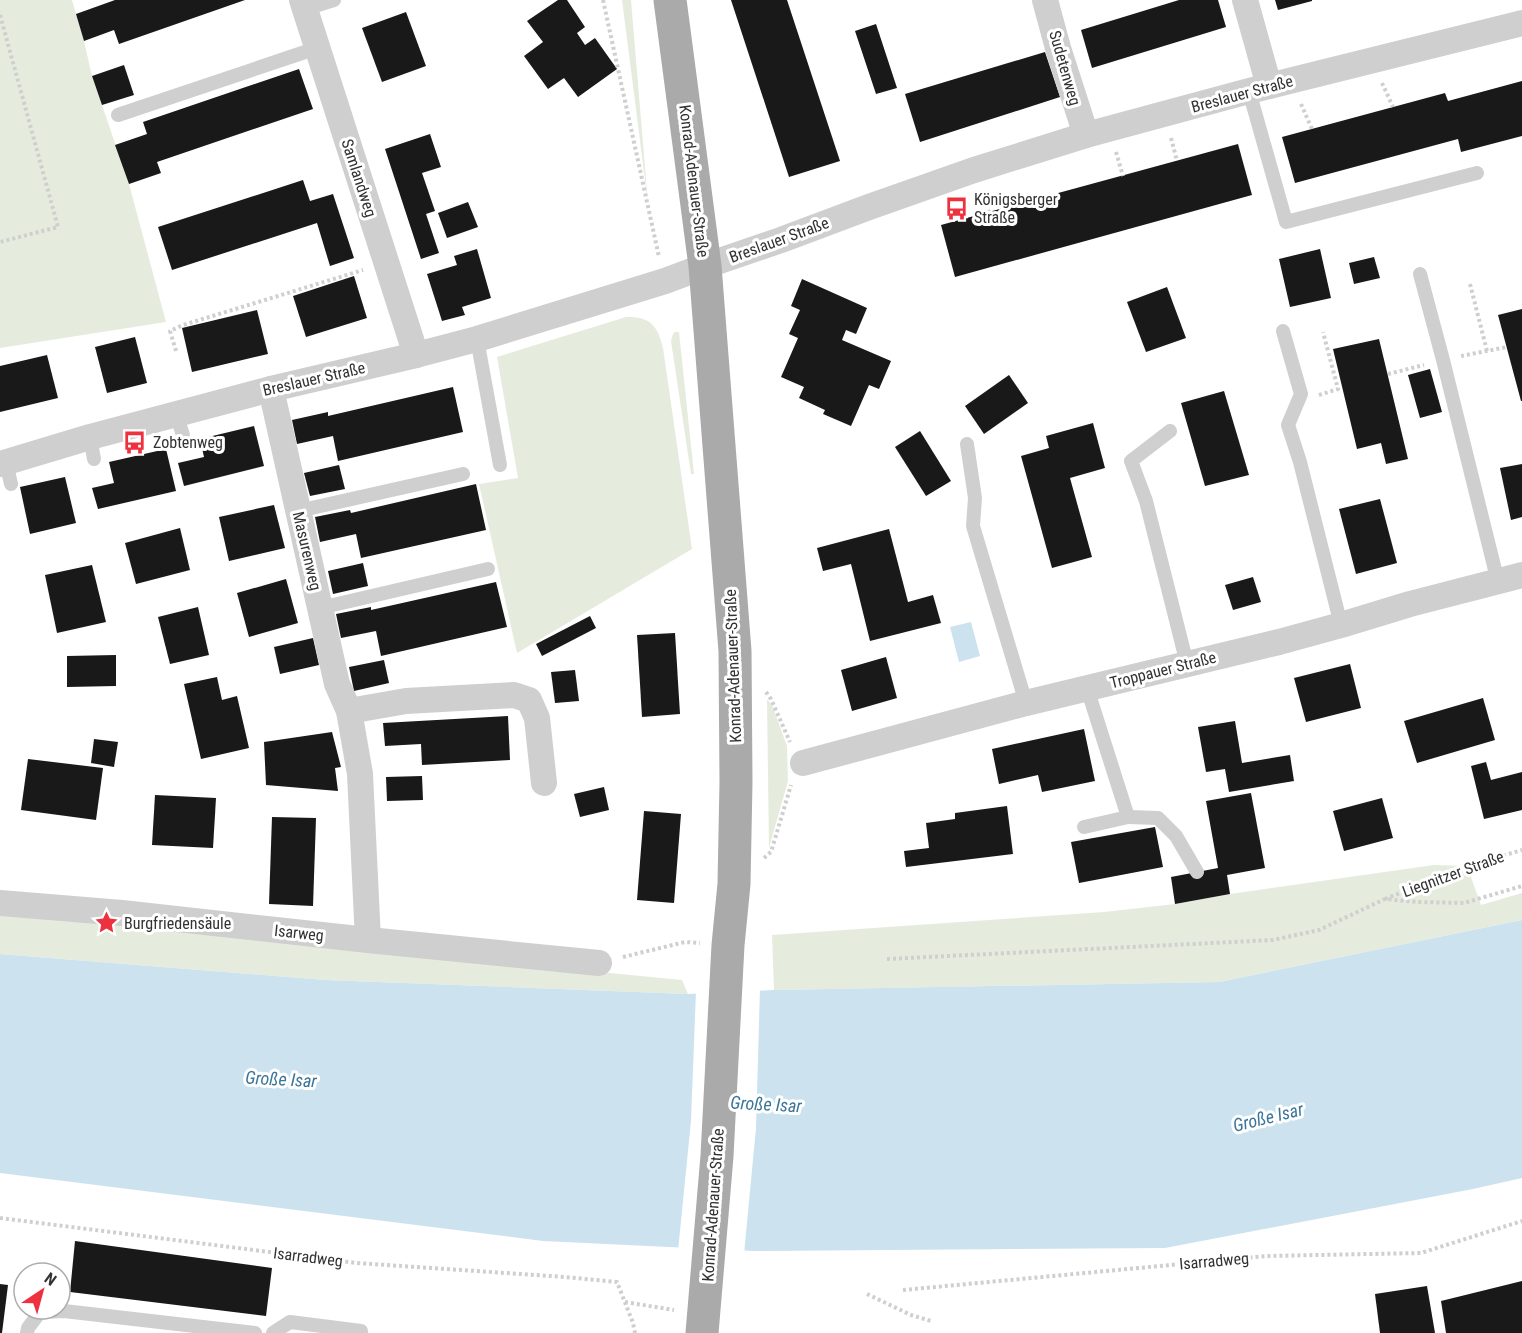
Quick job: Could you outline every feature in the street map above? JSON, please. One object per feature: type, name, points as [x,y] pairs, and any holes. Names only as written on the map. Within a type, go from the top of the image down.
[{"type":"main road","name":"Konrad-Adenauer-Straße","points":[[670,0],[705,266],[735,651],[734,884],[727,950],[717,1156],[704,1317]]},
{"type":"street","name":"Sudetenweg","points":[[1045,0],[1086,135]]},
{"type":"street","points":[[1245,0],[1259,89]]},
{"type":"street","name":"Samlandweg","points":[[303,4],[416,355]]},
{"type":"street","name":"Breslauer Straße","points":[[6,470],[179,425],[271,389],[477,339],[664,282],[974,170],[1086,135],[1522,23]]},
{"type":"street","name":"Masurenweg","points":[[271,389],[337,684],[349,711],[360,774],[355,820],[368,940]]},
{"type":"street","name":"Troppauer Straße","points":[[803,763],[1026,703],[1341,626],[1410,604],[1510,579]]},
{"type":"street","points":[[349,711],[406,702],[514,694],[529,700],[537,718],[544,783]]},
{"type":"street","name":"Isarweg","points":[[0,903],[122,913],[598,963]]},
{"type":"lane","points":[[303,4],[334,0]]},
{"type":"lane","points":[[118,115],[317,48]]},
{"type":"lane","points":[[1259,89],[1286,222],[1477,173]]},
{"type":"lane","points":[[1420,274],[1446,371],[1510,579]]},
{"type":"lane","points":[[1282,331],[1300,394],[1288,425],[1300,462],[1341,626]]},
{"type":"lane","points":[[477,339],[500,465]]},
{"type":"lane","points":[[1170,431],[1131,461],[1146,501],[1187,664]]},
{"type":"lane","points":[[967,444],[975,498],[973,526],[1026,703]]},
{"type":"lane","points":[[298,512],[463,474]]},
{"type":"lane","points":[[320,608],[488,569]]},
{"type":"lane","points":[[1087,688],[1128,817]]},
{"type":"lane","points":[[1084,827],[1128,817],[1158,818],[1176,836],[1197,872]]},
{"type":"lane","points":[[27,1333],[40,1312],[64,1311],[255,1333]]},
{"type":"lane","points":[[273,1333],[290,1322],[361,1331],[361,1333]]},
{"type":"path","points":[[603,0],[664,282]]},
{"type":"path","points":[[0,15],[58,226],[0,242]]},
{"type":"path","points":[[176,351],[170,331],[183,325],[387,263]]},
{"type":"path","points":[[1470,284],[1487,351]]},
{"type":"path","points":[[1298,401],[1338,389],[1323,332]]},
{"type":"path","points":[[734,884],[771,852],[789,788],[803,763],[765,691]]},
{"type":"path","name":"Liegnitzer Straße","points":[[887,959],[1273,940],[1319,930],[1385,899],[1467,866],[1522,850]]},
{"type":"path","points":[[1385,899],[1464,903],[1522,886]]},
{"type":"path","points":[[598,963],[685,942],[727,950]]},
{"type":"path","name":"Isarradweg","points":[[0,1218],[357,1263],[617,1282],[625,1302]]},
{"type":"path","name":"Isarradweg","points":[[903,1290],[1267,1256],[1421,1253],[1522,1221]]},
{"type":"path","points":[[867,1294],[911,1315],[931,1321]]},
{"type":"path","points":[[625,1302],[704,1317]]},
{"type":"path","points":[[625,1302],[633,1323],[634,1333]]},
{"type":"shaded area","points":[[0,0],[72,0],[92,76],[129,184],[166,322],[0,348]]},
{"type":"shaded area","points":[[622,0],[631,0],[648,203]]},
{"type":"shaded area","points":[[626,317],[641,318],[652,324],[661,340],[692,549],[517,653],[479,484],[518,478],[497,357]]},
{"type":"shaded area","points":[[675,332],[679,332],[694,474],[691,474],[671,341]]},
{"type":"shaded area","points":[[767,699],[772,705],[787,746],[788,781],[769,848]]},
{"type":"shaded area","points":[[1434,865],[1467,866],[1481,905],[1522,893],[1522,920],[1219,982],[774,990],[772,935],[1104,912],[1175,904]]},
{"type":"shaded area","points":[[0,913],[682,980],[688,994],[326,980],[0,954]]},
{"type":"water","points":[[971,622],[980,656],[959,662],[950,627]]},
{"type":"water","name":"Große Isar","points":[[1522,920],[1522,1178],[1165,1248],[753,1251],[543,1241],[0,1173],[0,954],[326,980],[688,994],[774,990],[1219,982]]},
{"type":"pier","points":[[760,988],[756,1128],[744,1254],[678,1251],[691,1121],[696,991]]},
{"type":"building","points":[[115,0],[245,0],[119,44],[114,30],[84,41],[76,14]]},
{"type":"building","points":[[558,0],[567,0],[585,27],[577,33],[585,45],[595,38],[617,69],[578,97],[564,78],[548,89],[524,56],[543,42],[527,21]]},
{"type":"building","points":[[731,0],[787,0],[840,161],[789,177]]},
{"type":"building","points":[[1179,0],[1218,0],[1226,27],[1092,68],[1081,30]]},
{"type":"building","points":[[1275,0],[1312,0],[1312,1],[1278,10]]},
{"type":"building","points":[[406,12],[426,66],[382,82],[362,28]]},
{"type":"building","points":[[876,24],[897,88],[876,94],[855,31]]},
{"type":"building","points":[[1045,52],[1060,97],[920,142],[905,94]]},
{"type":"building","points":[[124,65],[134,95],[102,105],[92,76]]},
{"type":"building","points":[[299,69],[313,109],[157,162],[161,173],[129,184],[115,145],[147,134],[143,122]]},
{"type":"building","points":[[1522,81],[1522,136],[1461,152],[1458,139],[1295,183],[1282,137],[1445,93],[1448,101]]},
{"type":"building","points":[[430,134],[441,167],[422,173],[435,211],[426,214],[439,253],[421,259],[385,149]]},
{"type":"building","points":[[1238,144],[1252,195],[955,277],[941,225]]},
{"type":"building","points":[[303,180],[310,201],[333,194],[354,258],[330,266],[317,223],[172,270],[158,227]]},
{"type":"building","points":[[468,202],[478,227],[447,238],[438,213]]},
{"type":"building","points":[[477,249],[491,298],[462,307],[465,315],[442,321],[427,274],[457,265],[454,256]]},
{"type":"building","points":[[1320,249],[1331,298],[1290,307],[1279,259]]},
{"type":"building","points":[[1374,257],[1380,278],[1354,284],[1349,263]]},
{"type":"building","points":[[354,276],[367,318],[306,337],[293,296]]},
{"type":"building","points":[[802,279],[867,308],[856,334],[846,330],[842,340],[891,361],[879,389],[869,385],[851,426],[823,414],[825,410],[799,398],[804,387],[781,377],[798,338],[789,334],[800,310],[791,306]]},
{"type":"building","points":[[1167,287],[1186,338],[1146,352],[1127,302]]},
{"type":"building","points":[[1522,309],[1522,401],[1521,401],[1498,315]]},
{"type":"building","points":[[257,310],[268,354],[192,372],[182,328]]},
{"type":"building","points":[[135,337],[147,383],[107,393],[95,347]]},
{"type":"building","points":[[1379,339],[1408,459],[1386,464],[1381,443],[1357,449],[1333,349]]},
{"type":"building","points":[[47,355],[58,398],[0,412],[0,366]]},
{"type":"building","points":[[1430,369],[1442,412],[1420,418],[1408,375]]},
{"type":"building","points":[[1009,375],[1028,403],[984,434],[965,406]]},
{"type":"building","points":[[453,387],[463,432],[338,461],[333,436],[297,444],[292,420],[328,412],[328,416]]},
{"type":"building","points":[[1224,391],[1249,475],[1205,486],[1181,403]]},
{"type":"building","points":[[1093,423],[1105,468],[1070,478],[1092,557],[1052,568],[1021,456],[1049,448],[1046,436]]},
{"type":"building","points":[[254,426],[264,466],[184,486],[178,463],[204,457],[200,439]]},
{"type":"building","points":[[920,431],[951,481],[926,496],[895,447]]},
{"type":"building","points":[[166,449],[176,491],[98,509],[92,488],[114,483],[109,462]]},
{"type":"building","points":[[1522,464],[1522,517],[1511,520],[1500,468]]},
{"type":"building","points":[[339,465],[345,489],[310,496],[304,473]]},
{"type":"building","points":[[65,477],[76,523],[30,534],[20,487]]},
{"type":"building","points":[[476,484],[486,530],[361,558],[356,534],[320,542],[315,517],[350,510],[351,513]]},
{"type":"building","points":[[1380,499],[1397,563],[1356,574],[1339,509]]},
{"type":"building","points":[[274,505],[285,548],[229,561],[219,517]]},
{"type":"building","points":[[180,528],[190,570],[136,584],[125,543]]},
{"type":"building","points":[[889,529],[908,602],[933,595],[941,623],[870,641],[851,564],[823,571],[817,548]]},
{"type":"building","points":[[363,563],[368,586],[333,594],[328,571]]},
{"type":"building","points":[[92,565],[106,622],[57,633],[45,575]]},
{"type":"building","points":[[1253,577],[1261,602],[1233,610],[1225,585]]},
{"type":"building","points":[[286,579],[298,623],[249,637],[237,593]]},
{"type":"building","points":[[496,582],[507,627],[381,656],[376,631],[341,638],[336,614],[371,607],[371,610]]},
{"type":"building","points":[[198,607],[209,655],[170,664],[158,617]]},
{"type":"building","points":[[590,616],[596,628],[542,656],[536,644]]},
{"type":"building","points":[[675,633],[680,714],[642,717],[637,635]]},
{"type":"building","points":[[313,638],[319,665],[280,674],[274,647]]},
{"type":"building","points":[[116,655],[116,686],[67,687],[67,656]]},
{"type":"building","points":[[886,657],[897,698],[852,711],[841,670]]},
{"type":"building","points":[[384,660],[389,683],[354,691],[349,667]]},
{"type":"building","points":[[1350,664],[1361,708],[1306,722],[1294,678]]},
{"type":"building","points":[[575,670],[579,701],[555,703],[551,672]]},
{"type":"building","points":[[217,677],[222,700],[237,696],[249,748],[201,759],[184,684]]},
{"type":"building","points":[[1483,698],[1495,740],[1417,763],[1404,721]]},
{"type":"building","points":[[508,716],[510,760],[422,765],[421,744],[385,746],[383,723]]},
{"type":"building","points":[[1235,721],[1242,763],[1290,755],[1294,781],[1229,792],[1225,769],[1206,772],[1198,727]]},
{"type":"building","points":[[1084,729],[1095,781],[1042,792],[1038,775],[999,784],[992,749]]},
{"type":"building","points":[[332,732],[341,767],[335,768],[338,791],[266,785],[264,742]]},
{"type":"building","points":[[94,739],[118,742],[114,767],[91,763]]},
{"type":"building","points":[[28,759],[103,768],[96,820],[21,810]]},
{"type":"building","points":[[1486,762],[1491,780],[1522,772],[1522,810],[1484,819],[1471,766]]},
{"type":"building","points":[[422,776],[423,800],[387,801],[386,777]]},
{"type":"building","points":[[604,787],[609,810],[580,817],[574,794]]},
{"type":"building","points":[[1251,793],[1265,868],[1227,875],[1230,894],[1175,904],[1171,877],[1218,868],[1206,801]]},
{"type":"building","points":[[155,795],[216,798],[213,848],[152,845]]},
{"type":"building","points":[[1382,798],[1393,838],[1344,851],[1333,811]]},
{"type":"building","points":[[1007,806],[1013,854],[906,867],[904,851],[929,848],[926,823],[955,819],[955,813]]},
{"type":"building","points":[[644,811],[681,814],[674,903],[637,900]]},
{"type":"building","points":[[272,817],[316,818],[313,906],[269,904]]},
{"type":"building","points":[[1155,827],[1163,867],[1079,883],[1071,842]]},
{"type":"building","points":[[75,1241],[272,1268],[266,1316],[72,1292]]},
{"type":"building","points":[[1522,1281],[1522,1333],[1446,1333],[1441,1301]]},
{"type":"building","points":[[0,1284],[8,1285],[2,1333],[0,1333]]},
{"type":"building","points":[[1427,1286],[1435,1333],[1380,1333],[1375,1294]]},
{"type":"place","name":"Königsberger Straße","points":[[956,208]]},
{"type":"place","name":"Zobtenweg","points":[[135,442]]},
{"type":"place","name":"Burgfriedensäule","points":[[106,923]]}]
